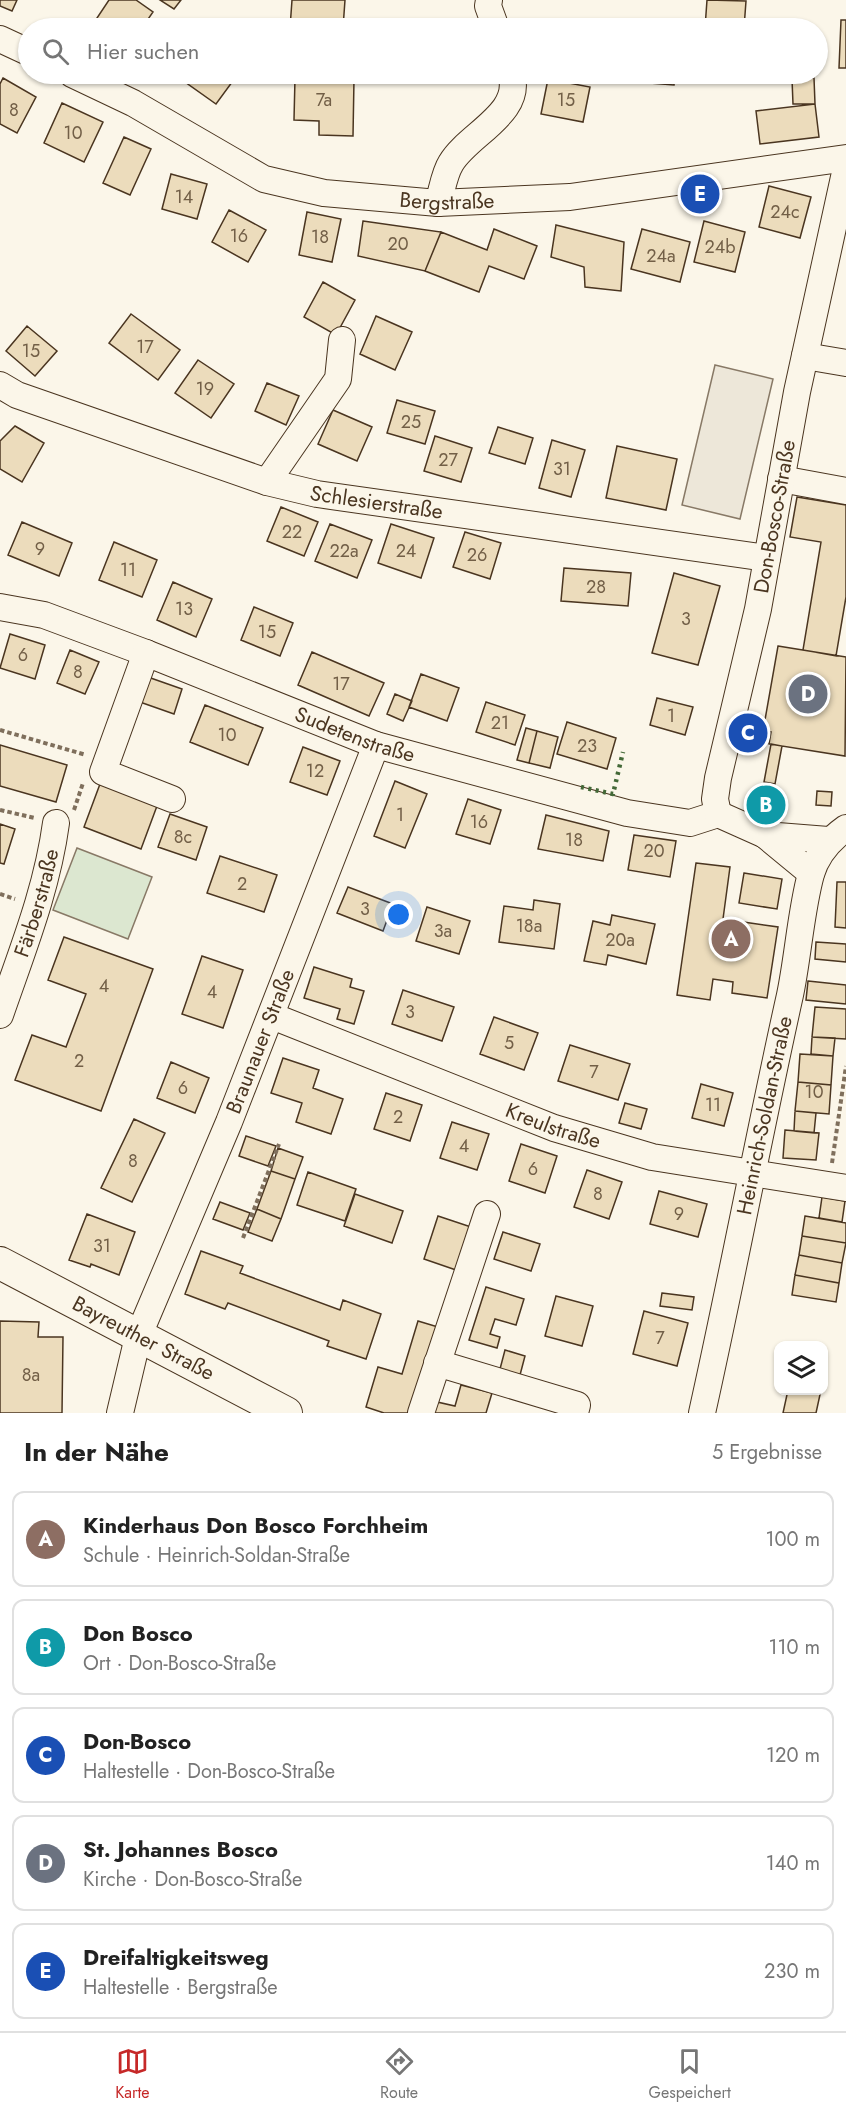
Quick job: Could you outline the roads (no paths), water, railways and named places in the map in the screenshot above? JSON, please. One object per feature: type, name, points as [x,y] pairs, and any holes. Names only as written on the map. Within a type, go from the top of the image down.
[{"type":"main road","name":"Bayreuther Straße","points":[[0,1263],[138,1338],[286,1413]]},
{"type":"street","points":[[489,0],[493,18]]},
{"type":"street","points":[[0,39],[18,47]]},
{"type":"street","name":"Bergstraße","points":[[93,84],[133,103],[264,178],[324,193],[438,203],[570,197],[846,158]]},
{"type":"street","points":[[438,203],[451,163],[505,108],[514,84]]},
{"type":"street","name":"Don-Bosco-Straße","points":[[718,814],[715,799],[718,778],[758,609],[805,356],[846,168]]},
{"type":"street","points":[[267,482],[338,379],[342,340]]},
{"type":"street","points":[[805,356],[846,363]]},
{"type":"street","name":"Schlesierstraße","points":[[0,385],[17,395],[267,482],[317,494],[767,558]]},
{"type":"street","points":[[782,479],[846,491]]},
{"type":"street","name":"Sudetenstraße","points":[[0,607],[44,615],[146,653],[376,745],[627,813],[690,823],[718,814]]},
{"type":"street","points":[[146,653],[96,769],[172,799]]},
{"type":"street","name":"Braunauer Straße","points":[[120,1413],[138,1338],[272,1016],[376,745]]},
{"type":"street","points":[[718,814],[765,835],[811,873]]},
{"type":"street","name":"Färberstraße","points":[[0,1015],[38,907],[50,864],[55,827]]},
{"type":"street","points":[[765,835],[837,834]]},
{"type":"street","name":"Heinrich-Soldan-Straße","points":[[702,1413],[738,1254],[751,1175],[796,965],[811,873],[837,834]]},
{"type":"street","name":"Kreulstraße","points":[[272,1016],[554,1128],[652,1157],[751,1175],[838,1187]]},
{"type":"street","points":[[421,1413],[487,1214]]},
{"type":"street","points":[[437,1364],[576,1409]]},
{"type":"place","name":"Dreifaltigkeitsweg","points":[[700,194]]},
{"type":"place","name":"St. Johannes Bosco","points":[[808,694]]},
{"type":"place","name":"Don-Bosco","points":[[748,733]]},
{"type":"place","name":"Don Bosco","points":[[766,805]]},
{"type":"place","name":"Kinderhaus Don Bosco Forchheim","points":[[731,939]]}]
